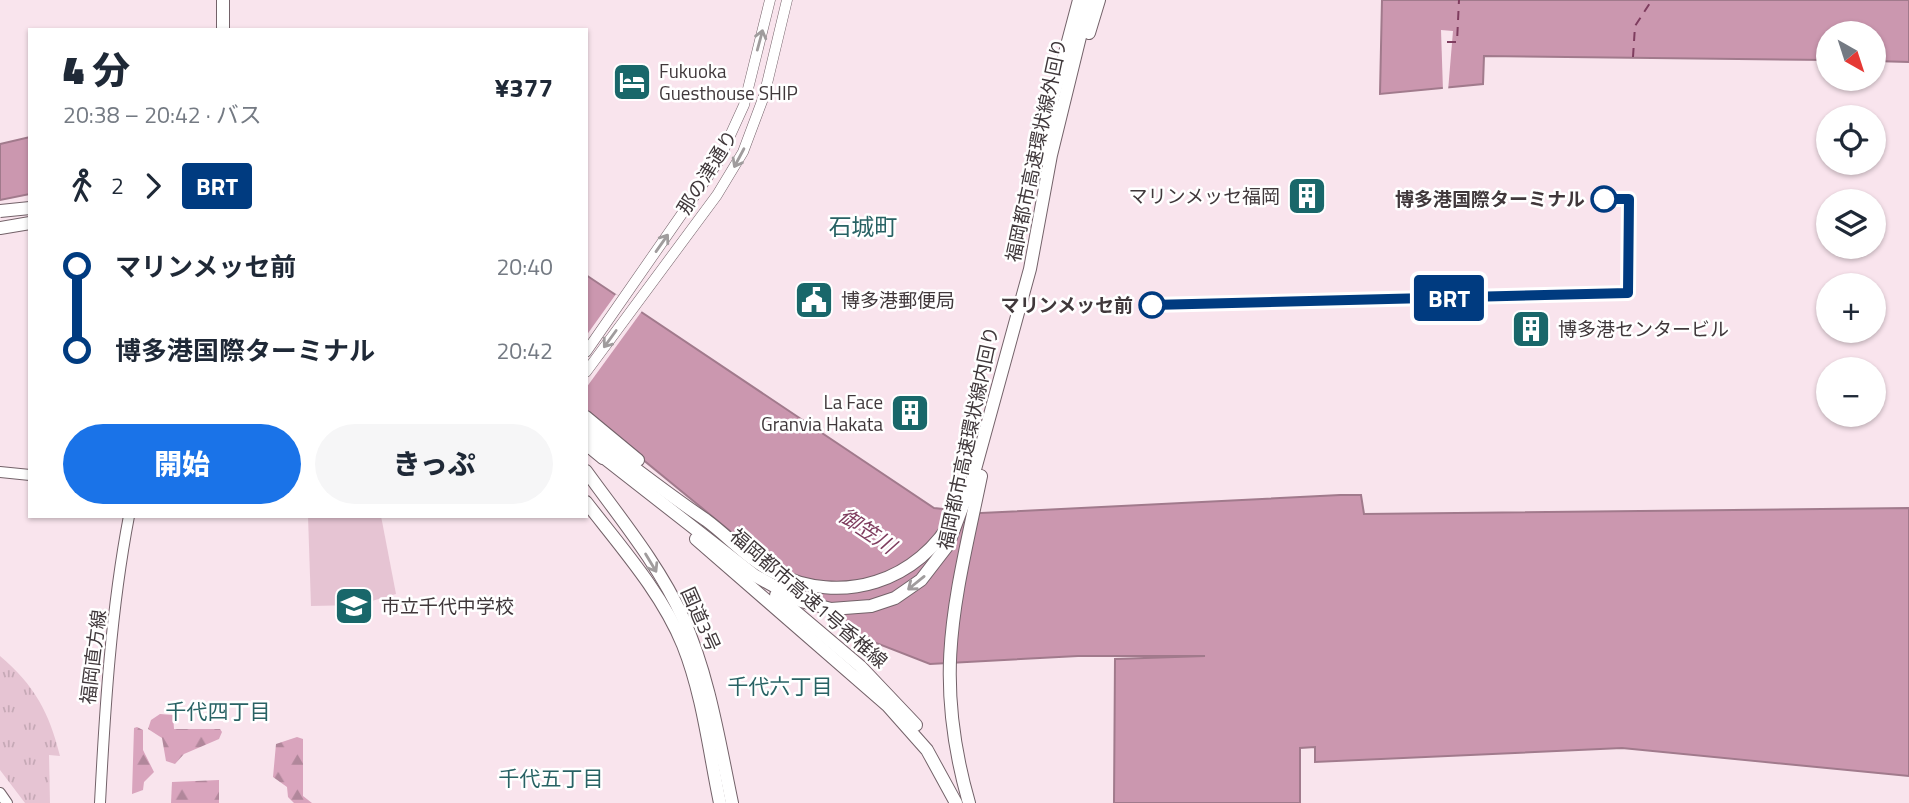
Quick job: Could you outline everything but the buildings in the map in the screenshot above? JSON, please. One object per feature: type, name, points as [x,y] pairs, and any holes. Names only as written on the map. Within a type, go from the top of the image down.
[{"type":"highway","points":[[223,28],[225,0]]},
{"type":"highway","points":[[225,0],[230,28]]},
{"type":"highway","points":[[1053,98],[1072,0]]},
{"type":"highway","name":"福岡都市高速環状線内回り","points":[[970,803],[950,716],[949,639],[956,587],[1024,268],[1053,98],[1079,0]]},
{"type":"highway","name":"福岡都市高速環状線外回り","points":[[588,445],[601,449],[754,575],[788,596],[822,607],[844,609],[871,606],[895,598],[932,569],[961,518],[1030,269],[1051,155],[1089,0]]},
{"type":"highway","points":[[1051,155],[1099,0]]},
{"type":"highway","points":[[0,212],[28,208]]},
{"type":"highway","points":[[0,228],[28,223]]},
{"type":"highway","points":[[970,803],[958,756],[952,716],[949,663],[953,616],[1030,269]]},
{"type":"highway","points":[[588,419],[757,562],[793,581],[832,589],[858,587],[886,579],[910,566],[935,543],[952,520],[975,463],[1008,338]]},
{"type":"highway","points":[[588,433],[601,449],[709,523]]},
{"type":"highway","name":"福岡都市高速環状線外回り","points":[[601,449],[888,706],[927,750],[957,803]]},
{"type":"highway","name":"国道3号","points":[[588,474],[634,536],[682,615],[703,673],[732,803]]},
{"type":"highway","name":"国道3号","points":[[588,505],[656,596],[682,644],[694,681],[720,803]]},
{"type":"main road","name":"那の津通り","points":[[588,349],[725,148],[744,105],[770,0]]},
{"type":"main road","name":"那の津通り","points":[[588,369],[717,195],[743,152],[764,96],[787,0]]},
{"type":"main road","points":[[0,472],[28,475]]},
{"type":"main road","name":"福岡直方線","points":[[100,803],[104,708],[121,559],[129,518]]},
{"type":"main road","points":[[0,793],[7,803]]},
{"type":"green space","points":[[308,518],[381,518],[396,594],[358,605],[311,606]]},
{"type":"green space","points":[[0,656],[23,678],[39,701],[51,726],[60,756],[49,755],[50,803],[25,803],[0,770]]},
{"type":"green space","points":[[160,714],[173,715],[174,729],[220,729],[222,732],[219,739],[184,754],[175,764],[166,761],[162,738],[148,729],[151,720]]},
{"type":"green space","points":[[134,728],[143,730],[143,750],[154,772],[144,782],[143,790],[132,794]]},
{"type":"green space","points":[[297,737],[303,739],[303,796],[312,803],[294,803],[288,797],[287,787],[273,777],[276,744]]},
{"type":"green space","points":[[219,780],[219,803],[171,803],[172,782]]},
{"type":"water","points":[[1382,0],[1909,0],[1909,62],[1886,61],[1886,21],[1816,21],[1816,60],[1484,56],[1483,84],[1380,94]]},
{"type":"water","points":[[28,137],[28,194],[0,200],[0,144]]},
{"type":"water","name":"御笠川","points":[[588,276],[934,508],[981,513],[1361,495],[1364,514],[1909,508],[1909,776],[1622,748],[1315,762],[1315,747],[1300,748],[1300,803],[1114,803],[1115,659],[1205,656],[1078,656],[930,664],[858,636],[588,415]]},
{"type":"pier","points":[[1441,30],[1453,31],[1448,91],[1443,91]]},
{"type":"pier","points":[[616,294],[642,311],[588,385],[588,333]]},
{"type":"ferry route","points":[[1447,42],[1457,42],[1459,0]]},
{"type":"ferry route","points":[[1633,57],[1635,26],[1652,0]]},
{"type":"bus line","name":"BRT","points":[[1152,305],[1628,293],[1629,199],[1604,199]]},
{"type":"place","name":"Fukuoka Guesthouse SHIP","points":[[632,82]]},
{"type":"place","name":"マリンメッセ福岡","points":[[1307,196]]},
{"type":"place","name":"博多港国際ターミナル","points":[[1604,199]]},
{"type":"place","name":"博多港郵便局","points":[[814,300]]},
{"type":"place","name":"マリンメッセ前","points":[[1152,305]]},
{"type":"place","name":"博多港センタービル","points":[[1531,329]]},
{"type":"place","name":"La Face Granvia Hakata","points":[[910,413]]},
{"type":"place","name":"市立千代中学校","points":[[354,606]]},
{"type":"district","name":"石城町","points":[[863,227]]},
{"type":"district","name":"千代六丁目","points":[[780,687]]},
{"type":"district","name":"千代四丁目","points":[[218,712]]},
{"type":"district","name":"千代五丁目","points":[[551,779]]}]
